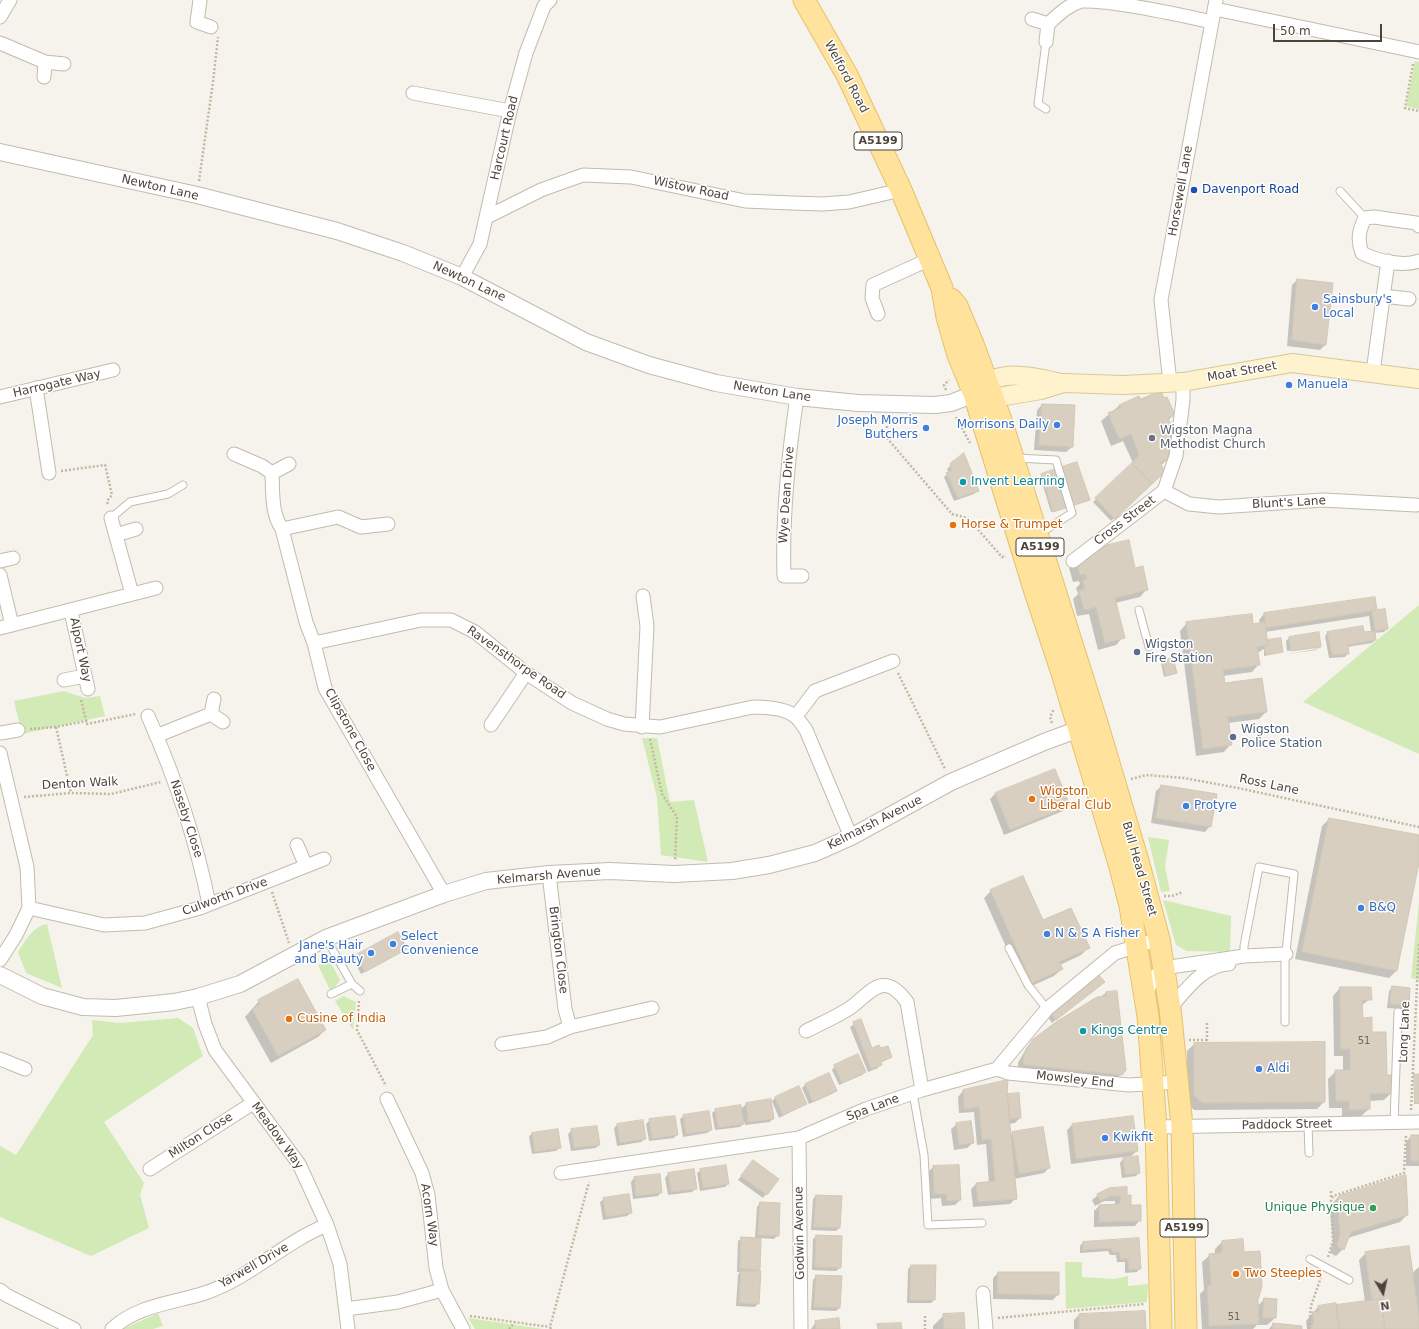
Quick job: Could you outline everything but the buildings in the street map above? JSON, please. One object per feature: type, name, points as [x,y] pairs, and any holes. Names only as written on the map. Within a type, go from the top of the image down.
[{"type":"main road","name":"Welford Road","points":[[804,0],[847,75],[901,190],[942,288],[947,317],[958,355],[983,384]]},
{"type":"main road","name":"Welford Road","points":[[942,288],[957,306],[973,344],[983,384]]},
{"type":"main road","name":"Moat Street","points":[[983,384],[1009,376],[1028,376],[1064,383],[1123,385],[1177,383],[1292,364],[1372,372],[1419,379]]},
{"type":"main road","name":"Bull Head Street","points":[[983,384],[1002,425],[1012,458],[1026,541]]},
{"type":"main road","name":"Bull Head Street","points":[[983,384],[992,453],[1026,541],[1088,726],[1138,945],[1145,994],[1156,1127],[1162,1329]]},
{"type":"main road","name":"Bull Head Street","points":[[1088,726],[1115,784],[1159,939],[1164,968],[1170,1008],[1182,1126],[1186,1329]]},
{"type":"street","points":[[0,17],[10,0]]},
{"type":"street","points":[[200,0],[191,22],[211,27]]},
{"type":"street","name":"Harcourt Road","points":[[462,277],[480,244],[488,217],[510,111],[526,53],[544,6],[550,0]]},
{"type":"street","points":[[1046,42],[1048,24],[1063,10],[1081,2],[1108,0],[1214,10],[1417,51]]},
{"type":"street","name":"Horsewell Lane","points":[[1177,383],[1161,300],[1214,10]]},
{"type":"street","points":[[1032,19],[1048,24]]},
{"type":"street","points":[[0,42],[45,62],[64,64]]},
{"type":"street","points":[[44,77],[45,62]]},
{"type":"street","points":[[413,93],[510,111]]},
{"type":"street","name":"Newton Lane","points":[[0,152],[197,195],[337,231],[403,253],[462,277],[586,342],[648,365],[716,383],[797,397],[888,404],[951,403],[983,384]]},
{"type":"street","name":"Wistow Road","points":[[488,217],[541,190],[583,175],[631,177],[745,201],[822,204],[849,202],[901,190]]},
{"type":"street","points":[[1419,226],[1416,223],[1374,216],[1365,218],[1360,227],[1358,242],[1362,253],[1370,257],[1410,264],[1419,261]]},
{"type":"street","points":[[878,314],[872,298],[873,285],[930,259]]},
{"type":"street","points":[[1372,372],[1388,261]]},
{"type":"street","points":[[1383,296],[1414,300]]},
{"type":"street","name":"Harrogate Way","points":[[0,397],[113,370]]},
{"type":"street","name":"Cross Street","points":[[1073,561],[1164,491],[1176,456],[1184,400],[1177,383]]},
{"type":"street","points":[[36,388],[49,473]]},
{"type":"street","name":"Wye Dean Drive","points":[[797,397],[787,467],[783,568],[784,576],[802,576]]},
{"type":"street","points":[[234,454],[262,466],[272,473],[289,464]]},
{"type":"street","name":"Clipstone Close","points":[[272,473],[276,520],[282,529],[325,688],[444,894]]},
{"type":"street","name":"Blunt's Lane","points":[[1164,491],[1188,504],[1218,507],[1324,500],[1416,505]]},
{"type":"street","points":[[282,529],[338,517],[360,527],[388,524]]},
{"type":"street","points":[[111,518],[132,594]]},
{"type":"street","points":[[116,535],[136,529]]},
{"type":"street","points":[[0,575],[6,627]]},
{"type":"street","name":"Alport Way","points":[[6,627],[156,588]]},
{"type":"street","points":[[642,727],[647,626],[643,596]]},
{"type":"street","name":"Alport Way","points":[[71,611],[88,689]]},
{"type":"street","name":"Ravensthorpe Road","points":[[314,643],[421,620],[451,620],[475,632],[526,673],[572,703],[606,719],[642,727],[660,727],[753,707],[768,707],[796,716]]},
{"type":"street","points":[[851,837],[806,730],[796,716],[815,691],[893,661]]},
{"type":"street","points":[[491,725],[526,673]]},
{"type":"street","points":[[64,680],[85,676]]},
{"type":"street","points":[[211,714],[214,700]]},
{"type":"street","points":[[211,714],[223,722]]},
{"type":"street","points":[[156,736],[211,714]]},
{"type":"street","name":"Naseby Close","points":[[148,716],[174,779],[201,862],[209,904]]},
{"type":"street","name":"Kelmarsh Avenue","points":[[0,974],[42,996],[83,1007],[116,1008],[174,1002],[198,997],[240,984],[326,938],[444,894],[486,881],[549,874],[610,871],[674,874],[732,871],[769,866],[815,853],[851,837],[951,782],[1044,742],[1088,726]]},
{"type":"street","points":[[0,733],[18,730]]},
{"type":"street","points":[[0,757],[27,867],[29,908],[16,935],[0,960]]},
{"type":"street","points":[[297,845],[306,866]]},
{"type":"street","name":"Culworth Drive","points":[[29,908],[104,925],[145,923],[209,904],[324,859]]},
{"type":"street","name":"Brington Close","points":[[549,874],[563,994],[570,1027]]},
{"type":"street","points":[[997,1069],[1047,1009],[1115,953],[1159,939]]},
{"type":"street","points":[[1145,994],[1155,976],[1164,968],[1244,956],[1285,958]]},
{"type":"street","points":[[1170,1008],[1199,976],[1224,964],[1285,958]]},
{"type":"street","points":[[806,1031],[849,1008],[872,989],[881,986],[892,987],[900,992],[907,1002],[918,1091]]},
{"type":"street","name":"Meadow Way","points":[[198,997],[205,1024],[215,1050],[299,1164],[328,1225],[340,1264],[348,1329]]},
{"type":"street","points":[[502,1044],[547,1037],[570,1027],[652,1008]]},
{"type":"street","points":[[0,1059],[25,1069]]},
{"type":"street","name":"Mowsley End","points":[[997,1069],[1008,1073],[1129,1085],[1178,1082]]},
{"type":"street","name":"Spa Lane","points":[[561,1173],[799,1138],[866,1109],[918,1091],[997,1069]]},
{"type":"street","name":"Acorn Way","points":[[387,1099],[422,1173],[428,1195],[436,1268],[442,1290],[463,1329]]},
{"type":"street","name":"Milton Close","points":[[150,1169],[253,1103]]},
{"type":"street","name":"Paddock Street","points":[[1156,1127],[1408,1122]]},
{"type":"street","name":"Godwin Avenue","points":[[799,1138],[801,1329]]},
{"type":"street","name":"Yarwell Drive","points":[[112,1329],[138,1312],[206,1292],[234,1280],[312,1231],[328,1225]]},
{"type":"street","points":[[0,1290],[74,1329]]},
{"type":"street","points":[[346,1309],[398,1302],[442,1290]]},
{"type":"street","points":[[983,1293],[985,1324]]},
{"type":"lane","points":[[1046,42],[1038,104],[1046,109]]},
{"type":"lane","points":[[1340,191],[1365,218]]},
{"type":"lane","points":[[1012,458],[1056,460],[1072,513],[1026,541]]},
{"type":"lane","points":[[111,518],[130,502],[168,494],[183,485]]},
{"type":"lane","points":[[1139,610],[1149,647]]},
{"type":"lane","points":[[1244,956],[1244,946],[1259,867],[1294,874],[1285,958],[1285,1022]]},
{"type":"lane","points":[[326,938],[352,984],[360,991]]},
{"type":"lane","points":[[1009,948],[1028,985],[1047,1009]]},
{"type":"lane","points":[[332,994],[352,984]]},
{"type":"lane","points":[[1398,1012],[1408,1122]]},
{"type":"lane","points":[[918,1091],[924,1155],[928,1225],[982,1223]]},
{"type":"lane","points":[[1308,1125],[1309,1153]]},
{"type":"lane","points":[[1310,1259],[1349,1280]]},
{"type":"path","points":[[197,195],[213,82],[218,30],[211,27]]},
{"type":"path","points":[[1417,51],[1405,108],[1419,111]]},
{"type":"path","points":[[888,404],[886,438],[952,514],[968,518],[1002,557],[1026,541]]},
{"type":"path","points":[[49,473],[105,465],[112,495],[107,500],[111,518]]},
{"type":"path","points":[[893,661],[951,782]]},
{"type":"path","points":[[88,689],[81,699],[87,724],[141,712],[148,716]]},
{"type":"path","points":[[18,730],[56,727],[87,721]]},
{"type":"path","points":[[56,727],[71,793]]},
{"type":"path","points":[[642,727],[650,739],[662,794],[677,817],[674,874]]},
{"type":"path","name":"Ross Lane","points":[[1115,784],[1146,775],[1184,778],[1238,788],[1419,827]]},
{"type":"path","name":"Denton Walk","points":[[10,800],[30,796],[71,793],[111,794],[174,779]]},
{"type":"path","points":[[268,880],[293,955]]},
{"type":"path","points":[[1156,896],[1172,896],[1183,892]]},
{"type":"path","name":"Long Lane","points":[[1331,1201],[1333,1196],[1404,1173],[1419,943]]},
{"type":"path","points":[[360,991],[357,1030],[388,1091],[387,1099]]},
{"type":"path","points":[[1195,1040],[1207,1042],[1207,1023]]},
{"type":"path","points":[[456,1314],[550,1328],[593,1168]]},
{"type":"path","points":[[1309,1329],[1311,1306],[1333,1241],[1330,1191]]},
{"type":"path","points":[[985,1324],[1161,1302]]},
{"type":"path","points":[[925,1316],[925,1329]]},
{"type":"path","points":[[509,1329],[515,1322]]},
{"type":"green space","points":[[1415,61],[1419,62],[1419,109],[1406,106]]},
{"type":"green space","points":[[1419,605],[1419,754],[1303,702]]},
{"type":"green space","points":[[64,691],[85,698],[100,696],[105,716],[22,734],[14,701]]},
{"type":"green space","points":[[642,738],[657,738],[670,802],[694,800],[708,862],[661,855],[657,798]]},
{"type":"green space","points":[[1148,837],[1169,840],[1165,867],[1170,891],[1161,892]]},
{"type":"green space","points":[[1163,900],[1231,916],[1230,952],[1187,951],[1176,945]]},
{"type":"green space","points":[[1419,902],[1419,980],[1411,978]]},
{"type":"green space","points":[[47,924],[62,988],[26,973],[18,952],[33,931]]},
{"type":"green space","points":[[330,961],[340,980],[335,987],[330,990],[318,965]]},
{"type":"green space","points":[[343,996],[356,1002],[353,1030],[335,1001]]},
{"type":"green space","points":[[178,1018],[193,1028],[203,1056],[104,1122],[144,1183],[140,1195],[149,1228],[91,1256],[0,1217],[0,1146],[16,1155],[93,1035],[92,1020],[119,1023]]},
{"type":"green space","points":[[1065,1262],[1082,1262],[1082,1277],[1114,1279],[1128,1276],[1128,1286],[1148,1284],[1147,1302],[1066,1309]]},
{"type":"green space","points":[[158,1313],[163,1326],[153,1329],[123,1329]]},
{"type":"green space","points":[[468,1318],[543,1329],[475,1329]]},
{"type":"place","name":"Davenport Road","points":[[1194,190]]},
{"type":"place","name":"Sainsbury's Local","points":[[1315,307]]},
{"type":"place","name":"Manuela","points":[[1289,385]]},
{"type":"place","name":"Morrisons Daily","points":[[1057,425]]},
{"type":"place","name":"Joseph Morris Butchers","points":[[926,428]]},
{"type":"place","name":"Wigston Magna Methodist Church","points":[[1152,438]]},
{"type":"place","name":"Invent Learning","points":[[963,482]]},
{"type":"place","name":"Horse & Trumpet","points":[[953,525]]},
{"type":"place","name":"Wigston Fire Station","points":[[1137,652]]},
{"type":"place","name":"Wigston Police Station","points":[[1233,737]]},
{"type":"place","name":"Wigston Liberal Club","points":[[1032,799]]},
{"type":"place","name":"Protyre","points":[[1186,806]]},
{"type":"place","name":"B&Q","points":[[1361,908]]},
{"type":"place","name":"N & S A Fisher","points":[[1047,934]]},
{"type":"place","name":"Select Convenience","points":[[393,944]]},
{"type":"place","name":"Jane's Hair and Beauty","points":[[371,953]]},
{"type":"place","name":"Cusine of India","points":[[289,1019]]},
{"type":"place","name":"Kings Centre","points":[[1083,1031]]},
{"type":"place","name":"Aldi","points":[[1259,1069]]},
{"type":"place","name":"Kwikfit","points":[[1105,1138]]},
{"type":"place","name":"Unique Physique","points":[[1373,1208]]},
{"type":"place","name":"Two Steeples","points":[[1236,1274]]}]
